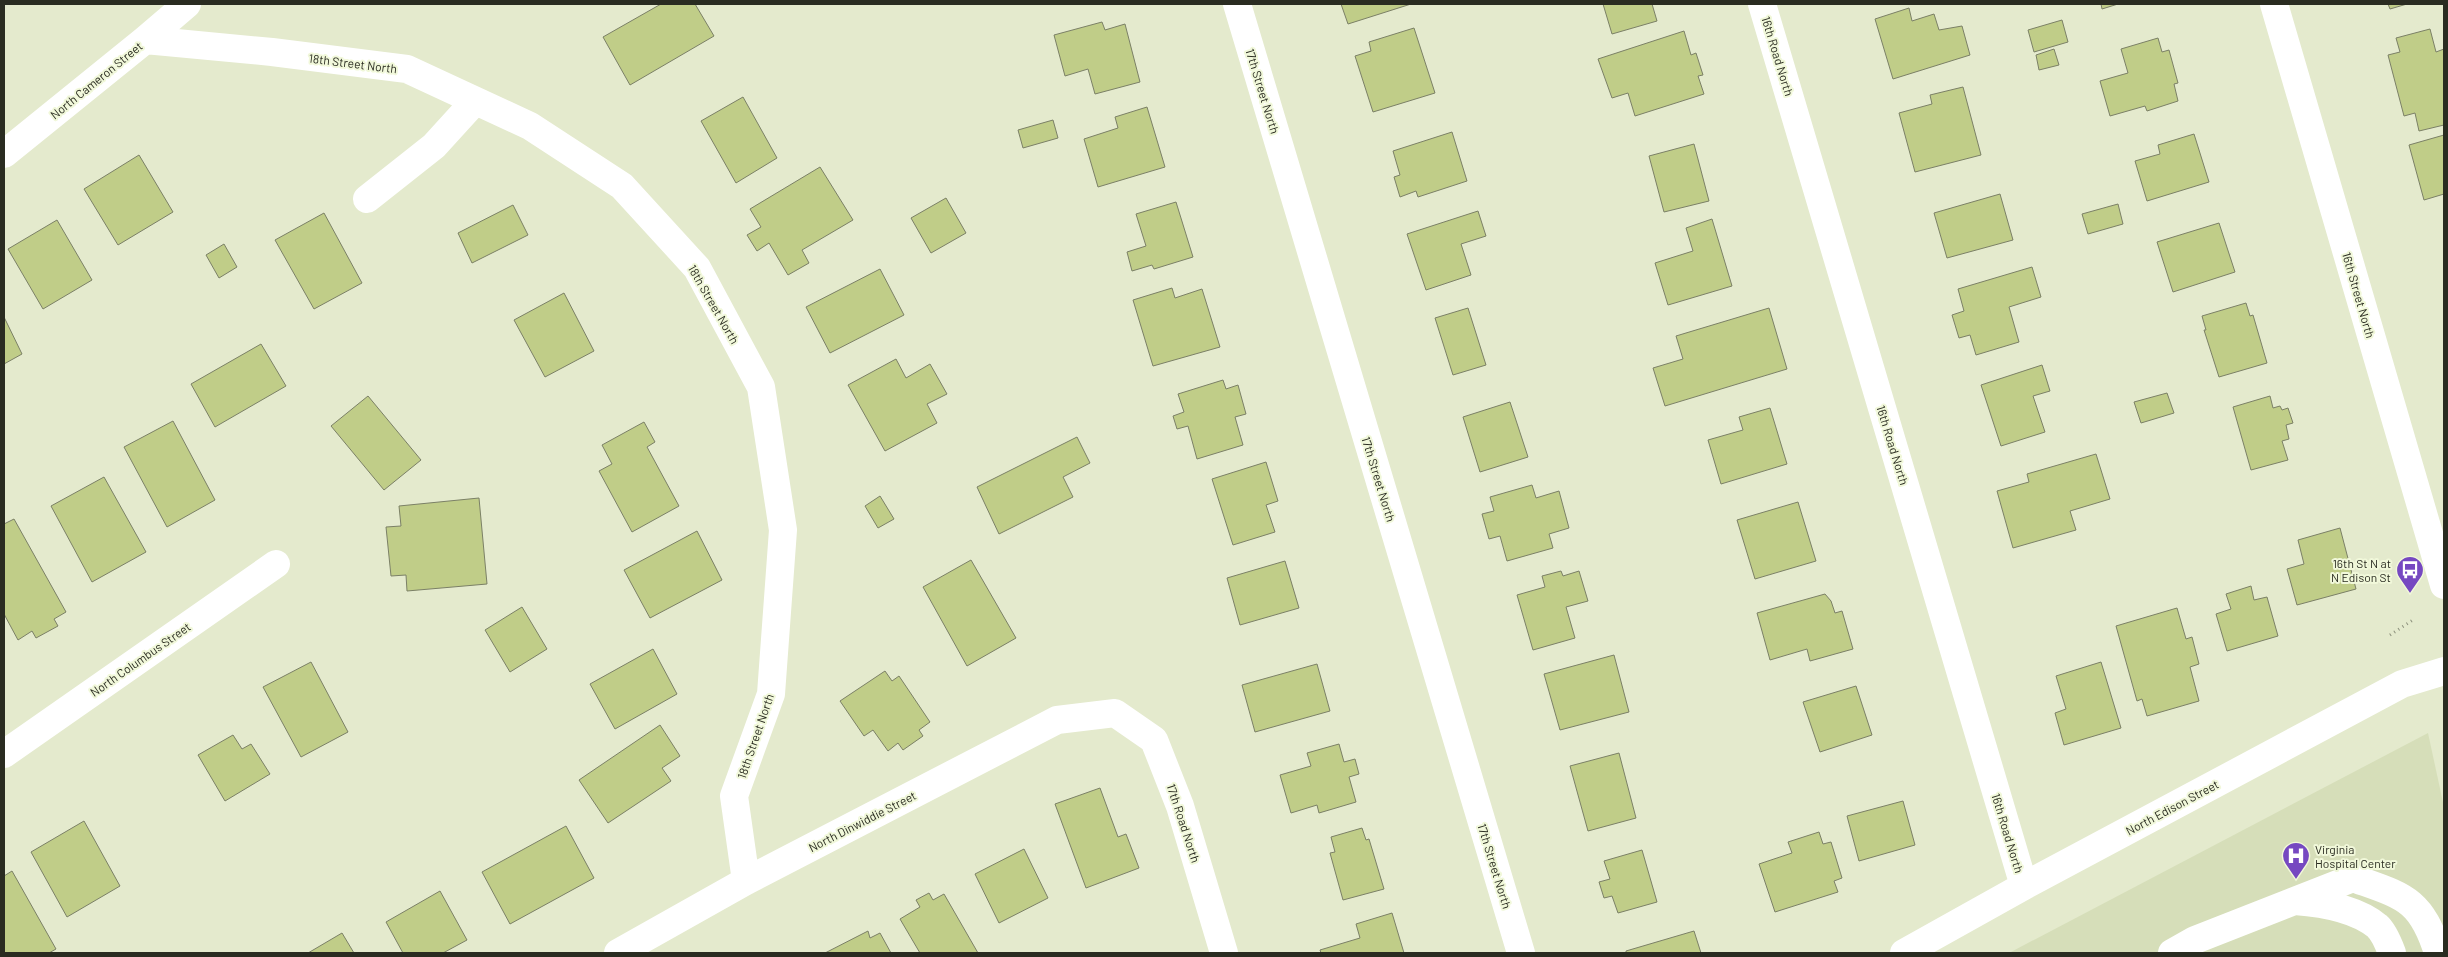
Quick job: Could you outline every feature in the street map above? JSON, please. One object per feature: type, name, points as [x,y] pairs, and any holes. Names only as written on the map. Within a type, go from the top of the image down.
[{"type":"street","name":"North Cameron Street","points":[[4,154],[146,40],[187,4]]},
{"type":"street","name":"17th Street North","points":[[1237,4],[1521,953]]},
{"type":"street","name":"16th Road North","points":[[1762,4],[2024,886]]},
{"type":"street","name":"16th Street North","points":[[2274,4],[2444,585]]},
{"type":"street","name":"18th Street North","points":[[146,40],[272,52],[407,70],[530,126],[622,186],[697,268],[761,387],[783,530],[771,694],[734,796],[746,881]]},
{"type":"street","points":[[367,199],[434,146],[475,100]]},
{"type":"street","name":"North Columbus Street","points":[[4,754],[276,564]]},
{"type":"street","name":"North Edison Street","points":[[1904,953],[2024,886],[2402,684],[2444,671]]},
{"type":"street","name":"North Dinwiddie Street","points":[[618,953],[746,881],[1057,720],[1115,713]]},
{"type":"street","name":"17th Road North","points":[[1115,713],[1154,740],[1180,806],[1224,953]]},
{"type":"street","points":[[2172,953],[2195,940],[2291,900],[2353,878],[2401,895],[2417,909],[2431,932],[2438,953]]},
{"type":"street","points":[[2291,900],[2322,903],[2361,916],[2378,927],[2392,953]]},
{"type":"path","points":[[2390,635],[2413,620]]},
{"type":"shaded area","name":"Virginia Hospital Center","points":[[2428,733],[2444,807],[2444,953],[2009,953]]},
{"type":"building","points":[[661,4],[695,4],[714,36],[630,85],[603,37]]},
{"type":"building","points":[[1341,4],[1411,4],[1348,24]]},
{"type":"building","points":[[1603,4],[1652,4],[1657,21],[1612,34]]},
{"type":"building","points":[[2101,4],[2118,4],[2102,9]]},
{"type":"building","points":[[2388,4],[2407,4],[2390,9]]},
{"type":"building","points":[[1909,8],[1912,21],[1934,14],[1939,30],[1962,26],[1970,55],[1893,79],[1875,19]]},
{"type":"building","points":[[2062,20],[2068,42],[2034,52],[2028,30]]},
{"type":"building","points":[[1102,22],[1105,30],[1125,24],[1140,82],[1095,94],[1088,69],[1065,76],[1054,35]]},
{"type":"building","points":[[1414,28],[1435,93],[1373,112],[1355,56],[1371,51],[1369,42]]},
{"type":"building","points":[[2430,29],[2436,52],[2444,49],[2444,125],[2419,131],[2415,113],[2404,116],[2388,55],[2400,52],[2396,38]]},
{"type":"building","points":[[1684,31],[1691,55],[1696,53],[1703,75],[1698,76],[1704,94],[1635,116],[1628,93],[1612,98],[1598,59]]},
{"type":"building","points":[[2158,38],[2162,52],[2169,50],[2178,83],[2174,84],[2178,101],[2147,111],[2145,106],[2110,116],[2100,81],[2128,73],[2121,49]]},
{"type":"building","points":[[2054,49],[2059,65],[2039,70],[2036,55]]},
{"type":"building","points":[[1963,87],[1981,155],[1915,172],[1899,113],[1932,104],[1930,95]]},
{"type":"building","points":[[743,97],[777,158],[736,183],[701,121]]},
{"type":"building","points":[[1147,107],[1165,167],[1098,187],[1084,139],[1118,128],[1115,117]]},
{"type":"building","points":[[1053,120],[1058,138],[1023,148],[1018,130]]},
{"type":"building","points":[[1452,132],[1467,181],[1418,197],[1416,191],[1400,197],[1394,177],[1400,175],[1393,151]]},
{"type":"building","points":[[2194,134],[2209,182],[2147,201],[2135,161],[2160,154],[2158,145]]},
{"type":"building","points":[[2444,135],[2444,194],[2424,200],[2409,145]]},
{"type":"building","points":[[1694,144],[1709,201],[1664,212],[1649,156]]},
{"type":"building","points":[[139,155],[173,212],[118,245],[84,189]]},
{"type":"building","points":[[820,167],[853,220],[802,250],[809,263],[788,275],[769,243],[757,251],[747,235],[761,227],[750,209]]},
{"type":"building","points":[[2000,194],[2013,240],[1947,258],[1934,213]]},
{"type":"building","points":[[946,198],[966,233],[931,253],[911,218]]},
{"type":"building","points":[[1176,202],[1193,257],[1154,269],[1152,265],[1132,271],[1127,252],[1146,246],[1136,214]]},
{"type":"building","points":[[2118,204],[2123,224],[2088,234],[2082,214]]},
{"type":"building","points":[[513,205],[528,235],[472,263],[458,233]]},
{"type":"building","points":[[1478,211],[1486,236],[1461,244],[1471,275],[1426,290],[1407,234]]},
{"type":"building","points":[[324,213],[362,283],[314,309],[275,240]]},
{"type":"building","points":[[1712,219],[1732,286],[1668,305],[1655,263],[1693,251],[1686,228]]},
{"type":"building","points":[[57,220],[92,280],[43,309],[8,249]]},
{"type":"building","points":[[2219,223],[2235,272],[2173,292],[2157,242]]},
{"type":"building","points":[[224,244],[237,267],[219,278],[206,255]]},
{"type":"building","points":[[2032,267],[2041,297],[2009,307],[2019,342],[1976,355],[1970,335],[1959,338],[1952,315],[1964,311],[1958,289]]},
{"type":"building","points":[[880,269],[904,315],[830,353],[806,307]]},
{"type":"building","points":[[1172,288],[1175,298],[1202,289],[1220,347],[1153,366],[1133,300]]},
{"type":"building","points":[[564,293],[594,351],[545,377],[514,320]]},
{"type":"building","points":[[2246,303],[2250,316],[2253,315],[2267,363],[2219,377],[2204,330],[2206,330],[2202,316]]},
{"type":"building","points":[[1468,308],[1486,365],[1453,375],[1435,318]]},
{"type":"building","points":[[1769,308],[1787,369],[1665,406],[1653,368],[1683,359],[1676,336]]},
{"type":"building","points":[[4,317],[22,354],[4,364]]},
{"type":"building","points":[[261,344],[286,386],[215,427],[191,384]]},
{"type":"building","points":[[896,359],[906,378],[930,364],[947,394],[927,404],[937,423],[885,451],[848,385]]},
{"type":"building","points":[[2042,365],[2050,391],[2033,396],[2045,432],[2001,446],[1981,385]]},
{"type":"building","points":[[1223,380],[1226,389],[1238,385],[1246,414],[1235,417],[1243,445],[1197,459],[1188,426],[1177,429],[1173,416],[1184,412],[1178,394]]},
{"type":"building","points":[[2167,393],[2174,413],[2141,423],[2134,402]]},
{"type":"building","points":[[368,396],[421,460],[384,490],[331,426]]},
{"type":"building","points":[[2270,396],[2273,408],[2280,406],[2282,410],[2288,408],[2293,423],[2286,425],[2289,439],[2282,441],[2288,460],[2251,470],[2233,407]]},
{"type":"building","points":[[1510,402],[1528,457],[1480,472],[1463,417]]},
{"type":"building","points":[[1770,408],[1787,464],[1721,484],[1708,440],[1743,430],[1739,417]]},
{"type":"building","points":[[173,421],[215,500],[167,527],[124,447]]},
{"type":"building","points":[[644,422],[655,442],[647,447],[679,506],[632,532],[599,471],[612,464],[602,445]]},
{"type":"building","points":[[1077,437],[1090,463],[1063,477],[1073,497],[999,534],[977,487]]},
{"type":"building","points":[[2096,454],[2110,499],[2070,511],[2076,530],[2013,548],[1997,491],[2029,482],[2027,474]]},
{"type":"building","points":[[1266,462],[1278,501],[1266,505],[1275,532],[1233,545],[1212,479]]},
{"type":"building","points":[[104,477],[146,552],[92,582],[51,506]]},
{"type":"building","points":[[1532,485],[1536,498],[1559,491],[1569,528],[1549,534],[1553,548],[1507,561],[1500,536],[1489,539],[1482,514],[1494,511],[1490,497]]},
{"type":"building","points":[[880,496],[894,519],[878,528],[865,506]]},
{"type":"building","points":[[479,498],[487,584],[407,591],[406,575],[391,576],[386,527],[401,526],[399,506]]},
{"type":"building","points":[[1798,502],[1816,561],[1755,579],[1737,520]]},
{"type":"building","points":[[14,519],[66,612],[54,619],[58,626],[36,638],[32,631],[18,640],[4,614],[4,524]]},
{"type":"building","points":[[2340,528],[2356,589],[2297,605],[2287,569],[2304,564],[2298,540]]},
{"type":"building","points":[[697,531],[722,580],[650,618],[624,570]]},
{"type":"building","points":[[971,560],[1016,638],[967,666],[923,587]]},
{"type":"building","points":[[1285,561],[1299,608],[1240,625],[1227,578]]},
{"type":"building","points":[[1561,571],[1563,576],[1579,571],[1588,601],[1566,607],[1575,638],[1533,650],[1517,595],[1545,587],[1542,576]]},
{"type":"building","points":[[2251,586],[2254,600],[2267,597],[2278,636],[2227,651],[2216,614],[2231,609],[2226,594]]},
{"type":"building","points":[[1825,594],[1831,601],[1835,613],[1842,611],[1853,649],[1810,661],[1807,649],[1770,660],[1757,613]]},
{"type":"building","points":[[522,607],[547,649],[510,672],[485,630]]},
{"type":"building","points":[[2177,608],[2186,639],[2192,637],[2199,664],[2190,667],[2199,701],[2147,716],[2142,699],[2137,701],[2116,626]]},
{"type":"building","points":[[653,649],[677,694],[615,729],[590,684]]},
{"type":"building","points":[[1614,655],[1629,712],[1560,730],[1544,674]]},
{"type":"building","points":[[311,662],[348,732],[301,757],[263,687]]},
{"type":"building","points":[[2101,662],[2121,728],[2064,745],[2055,713],[2066,709],[2056,676]]},
{"type":"building","points":[[1317,664],[1330,711],[1255,732],[1242,685]]},
{"type":"building","points":[[885,671],[892,681],[899,676],[930,722],[919,730],[923,736],[903,750],[898,743],[888,751],[873,730],[864,736],[840,701]]},
{"type":"building","points":[[1856,686],[1872,735],[1820,752],[1803,702]]},
{"type":"building","points":[[660,725],[680,756],[662,768],[671,781],[608,823],[579,780]]},
{"type":"building","points":[[233,735],[242,749],[251,744],[270,774],[225,801],[198,755]]},
{"type":"building","points":[[1339,744],[1344,762],[1355,759],[1359,774],[1349,777],[1356,802],[1319,813],[1317,805],[1291,813],[1280,775],[1311,766],[1307,753]]},
{"type":"building","points":[[1619,753],[1636,818],[1588,831],[1570,766]]},
{"type":"building","points":[[1100,788],[1118,837],[1126,834],[1139,868],[1086,888],[1055,804]]},
{"type":"building","points":[[1903,801],[1915,845],[1859,861],[1847,816]]},
{"type":"building","points":[[84,821],[120,886],[67,917],[31,852]]},
{"type":"building","points":[[566,826],[594,878],[510,924],[482,872]]},
{"type":"building","points":[[1362,828],[1366,840],[1369,839],[1384,889],[1343,900],[1330,853],[1335,852],[1331,837]]},
{"type":"building","points":[[1819,832],[1823,844],[1831,842],[1842,878],[1834,881],[1838,892],[1775,912],[1759,864],[1792,853],[1788,842]]},
{"type":"building","points":[[1024,849],[1048,898],[999,923],[975,874]]},
{"type":"building","points":[[1642,850],[1657,902],[1618,913],[1612,896],[1604,898],[1599,882],[1610,879],[1604,861]]},
{"type":"building","points":[[12,871],[56,949],[49,953],[4,953],[4,876]]},
{"type":"building","points":[[440,891],[467,940],[443,953],[403,953],[386,922]]},
{"type":"building","points":[[929,893],[933,900],[944,894],[978,953],[920,953],[900,919],[920,907],[916,900]]},
{"type":"building","points":[[1392,913],[1404,953],[1321,953],[1320,950],[1360,938],[1356,924]]},
{"type":"building","points":[[868,931],[870,938],[880,933],[891,953],[825,953]]},
{"type":"building","points":[[1694,931],[1701,953],[1626,953],[1626,951]]},
{"type":"building","points":[[342,933],[354,953],[308,953]]},
{"type":"place","name":"16th St N at N Edison St","points":[[2410,594]]},
{"type":"place","name":"Virginia Hospital Center","points":[[2296,880]]}]
